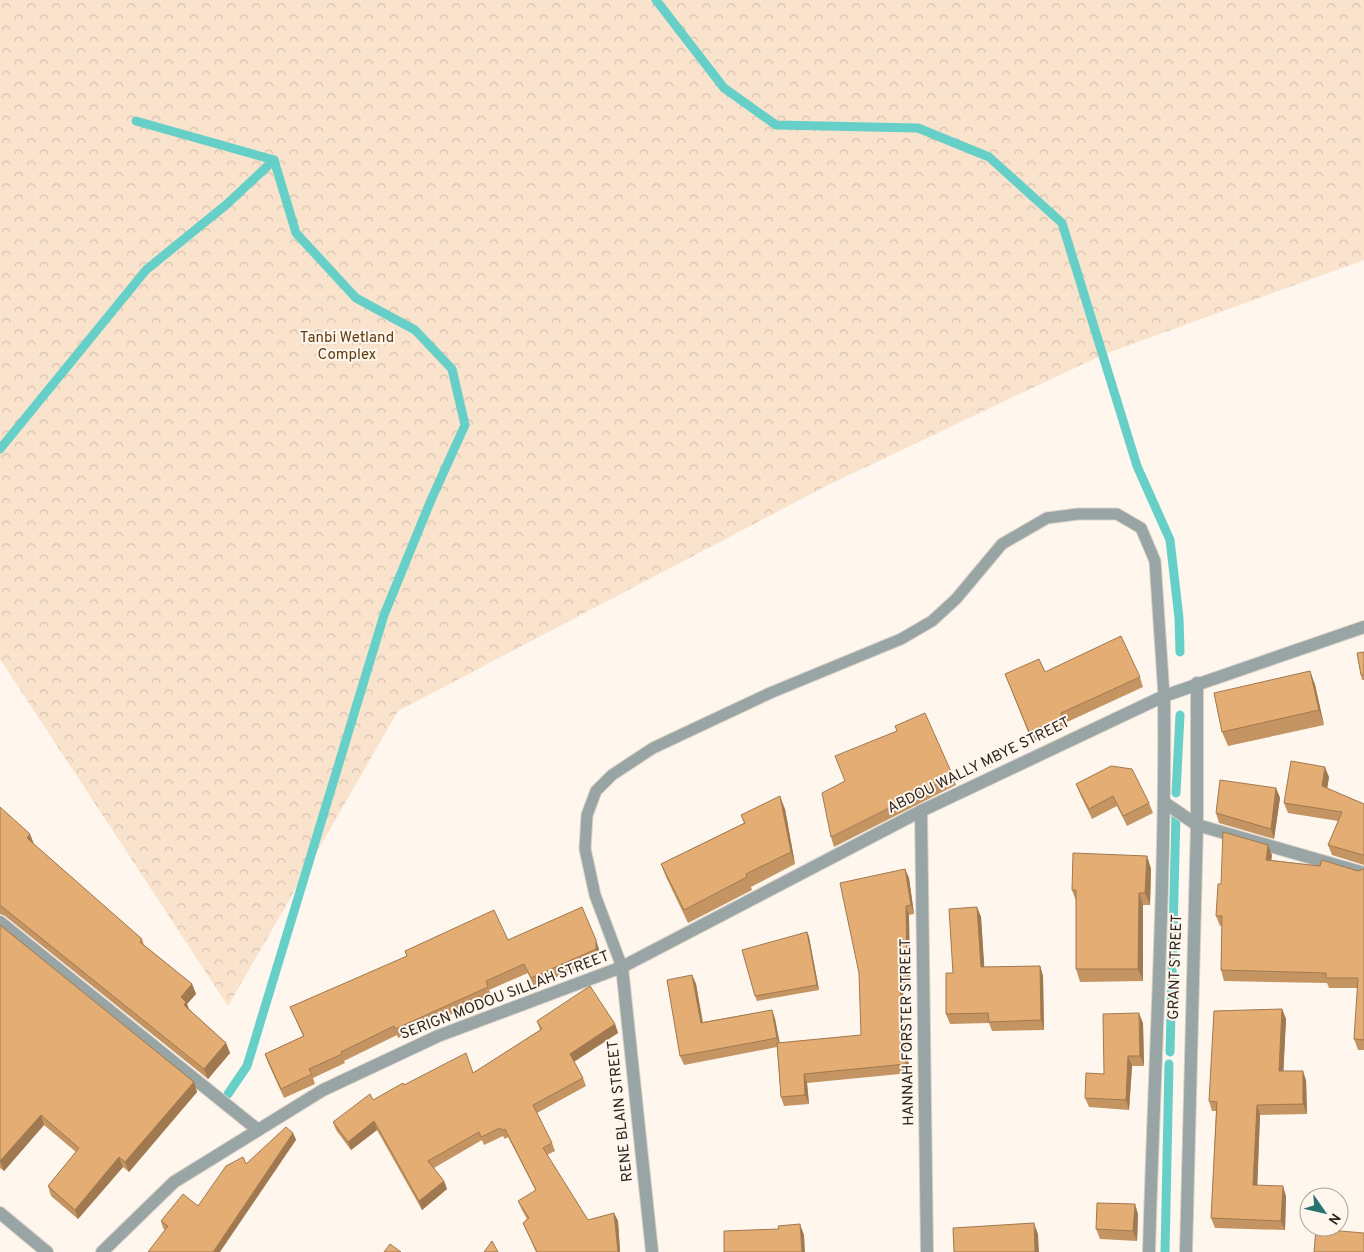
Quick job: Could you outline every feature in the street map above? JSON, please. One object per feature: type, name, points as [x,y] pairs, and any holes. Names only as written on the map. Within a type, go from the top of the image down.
[{"type":"street","name":"ABDOU WALLY MBYE STREET","points":[[622,967],[921,811],[1164,696],[1197,683],[1364,627]]},
{"type":"street","name":"GRANT STREET","points":[[1186,1252],[1197,825],[1197,683]]},
{"type":"street","name":"GRANT STREET","points":[[1149,1252],[1154,1057],[1165,803],[1164,696]]},
{"type":"street","points":[[1165,803],[1197,825],[1364,872]]},
{"type":"street","name":"HANNAH FORSTER STREET","points":[[921,811],[927,1252]]},
{"type":"street","points":[[0,922],[258,1130]]},
{"type":"street","name":"SERIGN MODOU SILLAH STREET","points":[[102,1252],[174,1182],[323,1090],[438,1036],[622,967]]},
{"type":"street","name":"RENE BLAIN STREET","points":[[622,967],[652,1252]]},
{"type":"street","points":[[0,1213],[47,1252]]},
{"type":"lane","points":[[622,967],[595,895],[584,849],[587,815],[596,791],[612,775],[653,748],[770,693],[901,639],[932,621],[956,599],[1002,544],[1048,518],[1078,514],[1118,514],[1141,528],[1155,561],[1164,696]]},
{"type":"green space","name":"Tanbi Wetland Complex","points":[[0,0],[1364,0],[1364,260],[1102,355],[828,485],[398,711],[228,1006],[0,659]]},
{"type":"building","points":[[1121,636],[1140,677],[1061,713],[1063,718],[1029,732],[1005,674],[1039,659],[1045,672]]},
{"type":"building","points":[[1364,652],[1364,675],[1361,675],[1357,653]]},
{"type":"building","points":[[1310,671],[1319,710],[1222,732],[1214,693]]},
{"type":"building","points":[[925,713],[953,776],[831,837],[822,793],[845,781],[835,756],[897,731],[895,726]]},
{"type":"building","points":[[1291,761],[1325,767],[1322,786],[1364,804],[1364,856],[1328,845],[1342,812],[1284,803]]},
{"type":"building","points":[[1111,766],[1132,769],[1149,803],[1123,816],[1113,796],[1089,809],[1076,784]]},
{"type":"building","points":[[1220,780],[1276,788],[1271,829],[1216,813]]},
{"type":"building","points":[[780,796],[791,852],[746,874],[747,877],[684,910],[661,864],[745,823],[741,815]]},
{"type":"building","points":[[0,807],[30,834],[27,838],[142,939],[140,942],[192,984],[181,997],[186,1002],[184,1005],[226,1043],[204,1069],[0,905]]},
{"type":"building","points":[[1223,832],[1268,845],[1266,860],[1320,866],[1322,860],[1358,871],[1364,869],[1364,1040],[1354,1039],[1358,978],[1326,978],[1326,973],[1221,970],[1222,916],[1216,916],[1218,884],[1221,884]]},
{"type":"building","points":[[1073,853],[1147,856],[1145,893],[1139,893],[1138,969],[1076,969],[1076,890],[1072,890]]},
{"type":"building","points":[[905,869],[911,905],[906,906],[907,979],[900,979],[902,1031],[906,1064],[804,1074],[805,1095],[781,1097],[777,1043],[861,1035],[859,973],[840,883]]},
{"type":"building","points":[[582,907],[596,940],[596,949],[531,978],[524,964],[486,981],[488,987],[395,1029],[394,1026],[341,1052],[342,1054],[309,1069],[312,1074],[281,1089],[265,1054],[304,1036],[290,1007],[407,956],[405,951],[494,910],[508,940]]},
{"type":"building","points":[[977,907],[981,967],[1040,966],[1041,1020],[989,1022],[988,1013],[946,1014],[946,973],[953,973],[949,909]]},
{"type":"building","points":[[0,925],[194,1082],[125,1162],[119,1157],[75,1210],[48,1186],[79,1148],[41,1115],[0,1161]]},
{"type":"building","points":[[807,932],[817,985],[755,996],[742,950]]},
{"type":"building","points":[[692,975],[701,1023],[772,1010],[777,1038],[680,1056],[667,980]]},
{"type":"building","points":[[590,986],[615,1024],[570,1054],[583,1078],[533,1105],[552,1143],[543,1148],[588,1220],[614,1213],[618,1252],[537,1252],[523,1223],[529,1218],[518,1201],[536,1190],[505,1129],[502,1130],[500,1128],[481,1137],[479,1132],[428,1161],[444,1181],[419,1201],[374,1121],[348,1142],[333,1122],[370,1094],[373,1100],[403,1083],[404,1085],[466,1053],[473,1073],[542,1029],[537,1021]]},
{"type":"building","points":[[1282,1009],[1279,1071],[1303,1071],[1303,1104],[1257,1105],[1253,1185],[1283,1186],[1281,1221],[1211,1218],[1217,1102],[1209,1101],[1214,1011]]},
{"type":"building","points":[[1139,1013],[1140,1056],[1128,1056],[1126,1100],[1085,1098],[1086,1073],[1104,1074],[1103,1014]]},
{"type":"building","points":[[286,1127],[293,1133],[213,1252],[148,1252],[168,1226],[161,1221],[183,1194],[198,1206],[226,1166],[243,1157],[246,1164]]},
{"type":"building","points":[[1097,1203],[1135,1204],[1133,1231],[1096,1229]]},
{"type":"building","points":[[1034,1223],[1035,1252],[954,1252],[953,1228]]},
{"type":"building","points":[[800,1224],[802,1252],[724,1252],[724,1231],[779,1229],[778,1226]]},
{"type":"building","points":[[1349,1232],[1364,1233],[1364,1252],[1314,1252],[1315,1237],[1349,1237]]},
{"type":"building","points":[[492,1241],[498,1252],[484,1252]]},
{"type":"building","points":[[390,1244],[401,1252],[384,1252]]},
{"type":"waterway","points":[[656,0],[724,88],[776,125],[918,128],[989,157],[1062,223],[1137,466],[1170,540],[1179,618],[1180,652]]},
{"type":"waterway","points":[[136,121],[274,160],[296,233],[356,298],[415,330],[452,369],[465,425],[431,500],[384,615],[247,1066],[228,1094]]},
{"type":"waterway","points":[[0,449],[146,270],[227,204],[274,160]]},
{"type":"waterway","points":[[1176,793],[1180,715]]},
{"type":"waterway","points":[[1170,1052],[1176,815]]},
{"type":"waterway","points":[[1165,1252],[1169,1064]]}]
